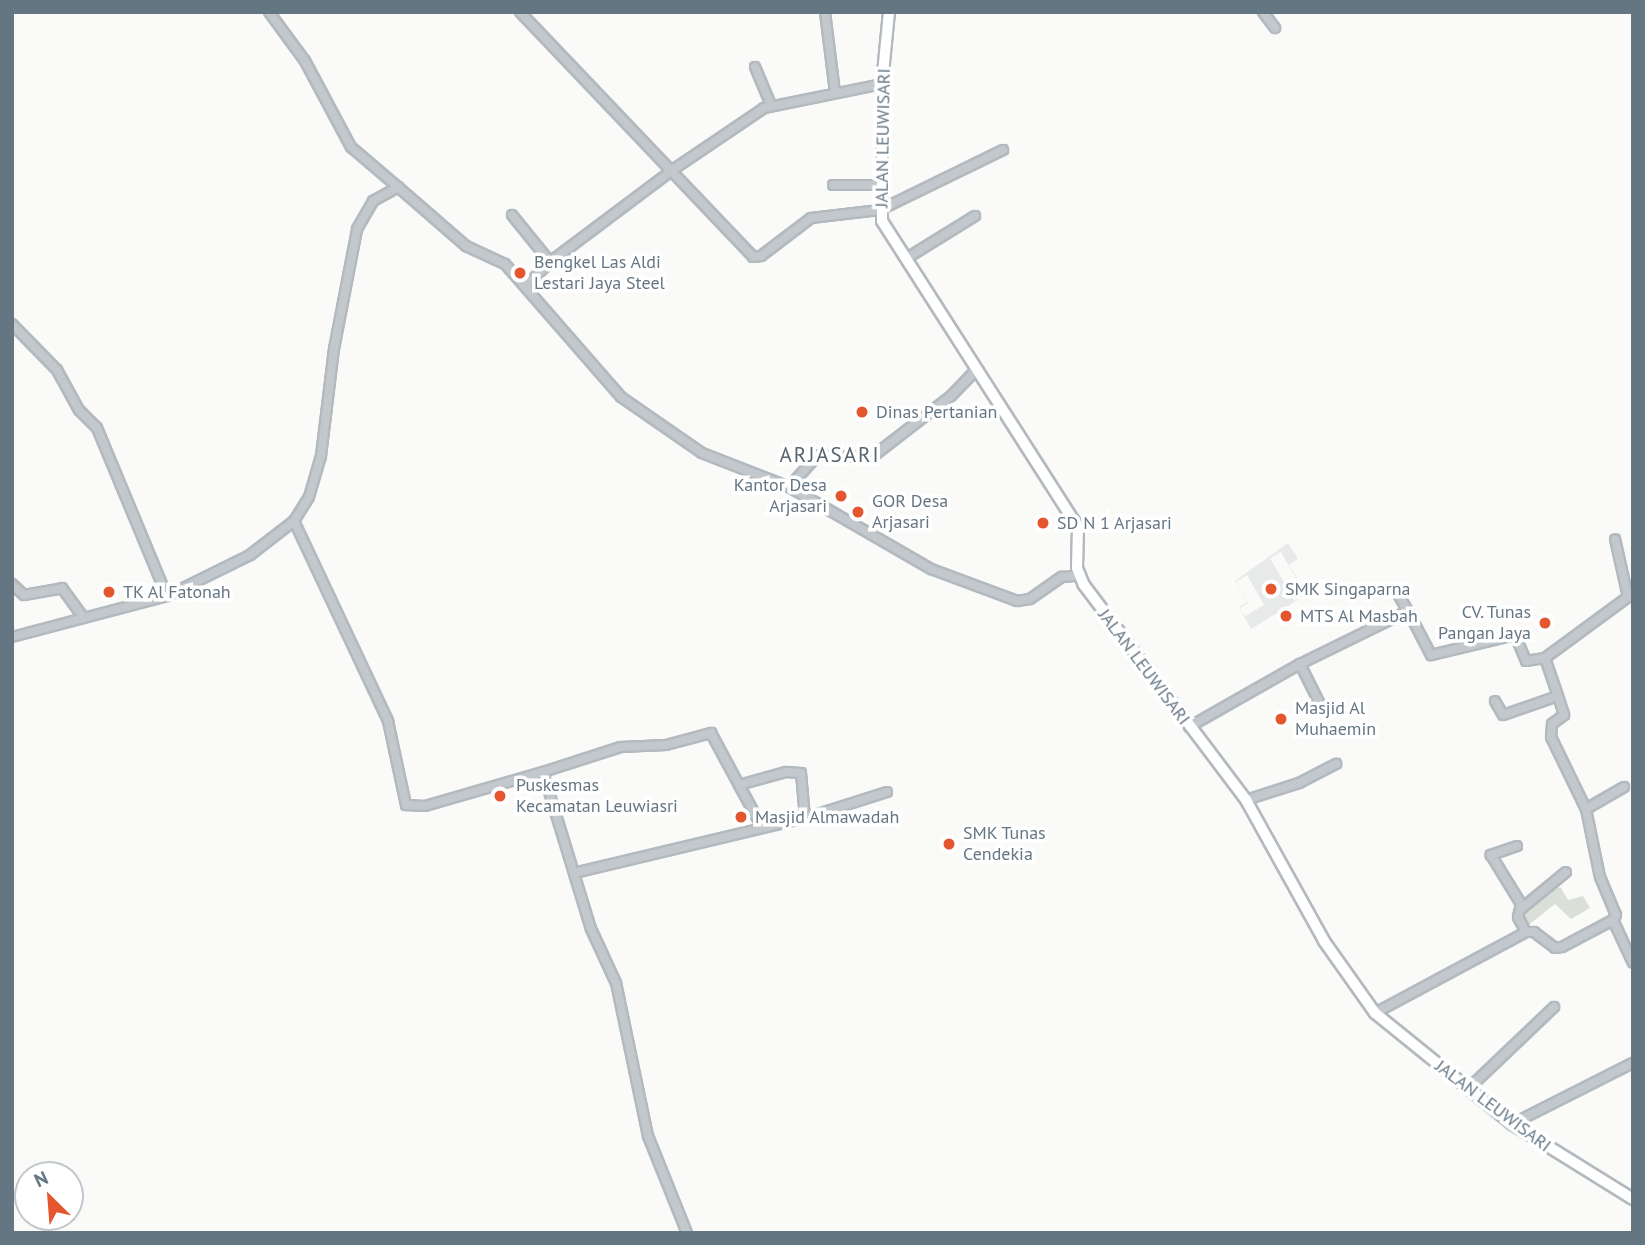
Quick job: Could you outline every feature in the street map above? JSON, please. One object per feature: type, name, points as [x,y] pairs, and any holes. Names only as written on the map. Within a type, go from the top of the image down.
[{"type":"main road","name":"JALAN LEUWISARI","points":[[888,12],[882,84],[880,210],[976,369],[1081,533],[1079,576],[1246,800],[1324,941],[1375,1013],[1512,1124],[1633,1199]]},
{"type":"street","points":[[269,12],[305,61],[351,147],[466,246],[505,264],[527,285],[631,406],[702,453],[789,487],[931,569],[1017,601],[1030,599],[1062,577],[1079,576]]},
{"type":"street","points":[[520,12],[756,258],[811,218],[880,210],[1003,150]]},
{"type":"street","points":[[825,12],[835,92]]},
{"type":"street","points":[[1263,12],[1275,28]]},
{"type":"street","points":[[755,67],[771,105]]},
{"type":"street","points":[[527,285],[550,262],[671,171],[771,105],[882,84]]},
{"type":"street","points":[[833,184],[880,185]]},
{"type":"street","points":[[12,638],[167,596],[250,555],[294,522],[309,496],[321,456],[334,349],[357,229],[373,201],[398,187]]},
{"type":"street","points":[[512,215],[550,262]]},
{"type":"street","points":[[907,258],[975,216]]},
{"type":"street","points":[[12,324],[57,370],[79,410],[97,428],[167,596]]},
{"type":"street","points":[[789,487],[818,455],[872,457],[951,396],[976,369]]},
{"type":"street","points":[[294,522],[388,721],[406,805],[425,806],[621,747],[666,745],[711,733],[762,827]]},
{"type":"street","points":[[1398,594],[1431,654],[1515,635],[1526,661],[1545,658],[1596,616],[1628,597],[1615,539]]},
{"type":"street","points":[[12,584],[24,595],[62,588],[83,617]]},
{"type":"street","points":[[1189,727],[1300,664],[1408,611]]},
{"type":"street","points":[[1375,1013],[1526,932],[1534,932],[1555,948],[1562,947],[1613,920],[1616,915],[1600,877],[1586,809],[1551,737],[1552,724],[1564,715],[1545,658]]},
{"type":"street","points":[[1300,664],[1320,704]]},
{"type":"street","points":[[1495,701],[1503,715],[1558,696]]},
{"type":"street","points":[[1246,800],[1300,783],[1336,764]]},
{"type":"street","points":[[543,772],[591,929],[616,983],[648,1136],[687,1233]]},
{"type":"street","points":[[739,785],[786,772],[802,773],[805,818]]},
{"type":"street","points":[[1586,809],[1624,787]]},
{"type":"street","points":[[574,873],[805,818],[887,792]]},
{"type":"street","points":[[1517,846],[1491,855],[1521,909]]},
{"type":"street","points":[[1526,932],[1518,917],[1521,909],[1566,872]]},
{"type":"street","points":[[1613,920],[1633,963]]},
{"type":"street","points":[[1468,1089],[1554,1007]]},
{"type":"street","points":[[1512,1124],[1633,1063]]},
{"type":"shaded area","name":"SMK Singaparna","points":[[1288,543],[1298,559],[1289,565],[1307,594],[1251,629],[1239,607],[1247,602],[1235,581]],"holes":[[[1281,552],[1305,594],[1294,600],[1270,558]],[[1247,575],[1264,605],[1245,616],[1240,608],[1248,603],[1236,582]]]},
{"type":"shaded area","points":[[1550,886],[1561,888],[1568,900],[1583,896],[1590,908],[1571,919],[1555,904],[1526,927],[1520,915]]},
{"type":"place","name":"Bengkel Las Aldi Lestari Jaya Steel","points":[[520,273]]},
{"type":"place","name":"Dinas Pertanian","points":[[862,412]]},
{"type":"place","name":"Kantor Desa Arjasari","points":[[841,496]]},
{"type":"place","name":"GOR Desa Arjasari","points":[[858,512]]},
{"type":"place","name":"SD N 1 Arjasari","points":[[1043,523]]},
{"type":"place","name":"SMK Singaparna","points":[[1271,589]]},
{"type":"place","name":"TK Al Fatonah","points":[[109,592]]},
{"type":"place","name":"MTS Al Masbah","points":[[1286,616]]},
{"type":"place","name":"CV. Tunas Pangan Jaya","points":[[1545,623]]},
{"type":"place","name":"Masjid Al Muhaemin","points":[[1281,719]]},
{"type":"place","name":"Puskesmas Kecamatan Leuwiasri","points":[[500,796]]},
{"type":"place","name":"Masjid Almawadah","points":[[741,817]]},
{"type":"place","name":"SMK Tunas Cendekia","points":[[949,844]]},
{"type":"district","name":"ARJASARI","points":[[830,455]]}]
